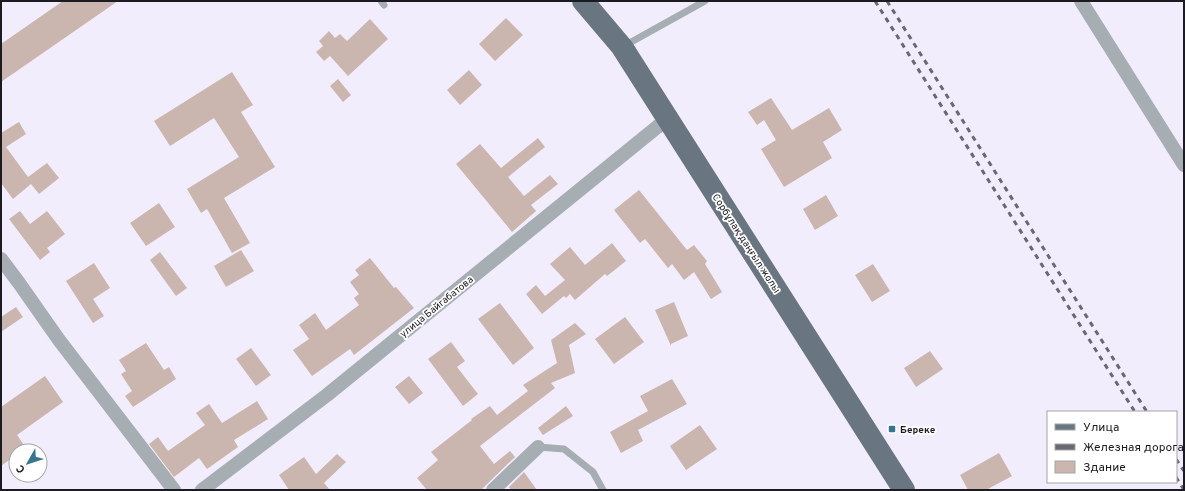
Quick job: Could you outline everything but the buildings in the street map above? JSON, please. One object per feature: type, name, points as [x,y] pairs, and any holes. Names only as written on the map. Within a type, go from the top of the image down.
[{"type":"main road","name":"Сорбұлақ даңғыл жолы","points":[[583,1],[622,47],[904,490]]},
{"type":"street","points":[[1081,1],[1184,165]]},
{"type":"street","name":"улица Байгабатова","points":[[202,490],[326,395],[667,119]]},
{"type":"street","points":[[1,259],[59,340],[174,490]]},
{"type":"street","points":[[493,490],[538,447]]},
{"type":"lane","points":[[622,47],[704,1]]},
{"type":"lane","points":[[538,447],[564,450],[593,472],[603,490]]},
{"type":"railway","points":[[875,1],[1134,411]]},
{"type":"railway","points":[[887,1],[1146,411]]},
{"type":"railway","points":[[1177,460],[1184,471]]},
{"type":"railway","points":[[1177,479],[1184,490]]},
{"type":"place","name":"Береке","points":[[892,429]]}]
